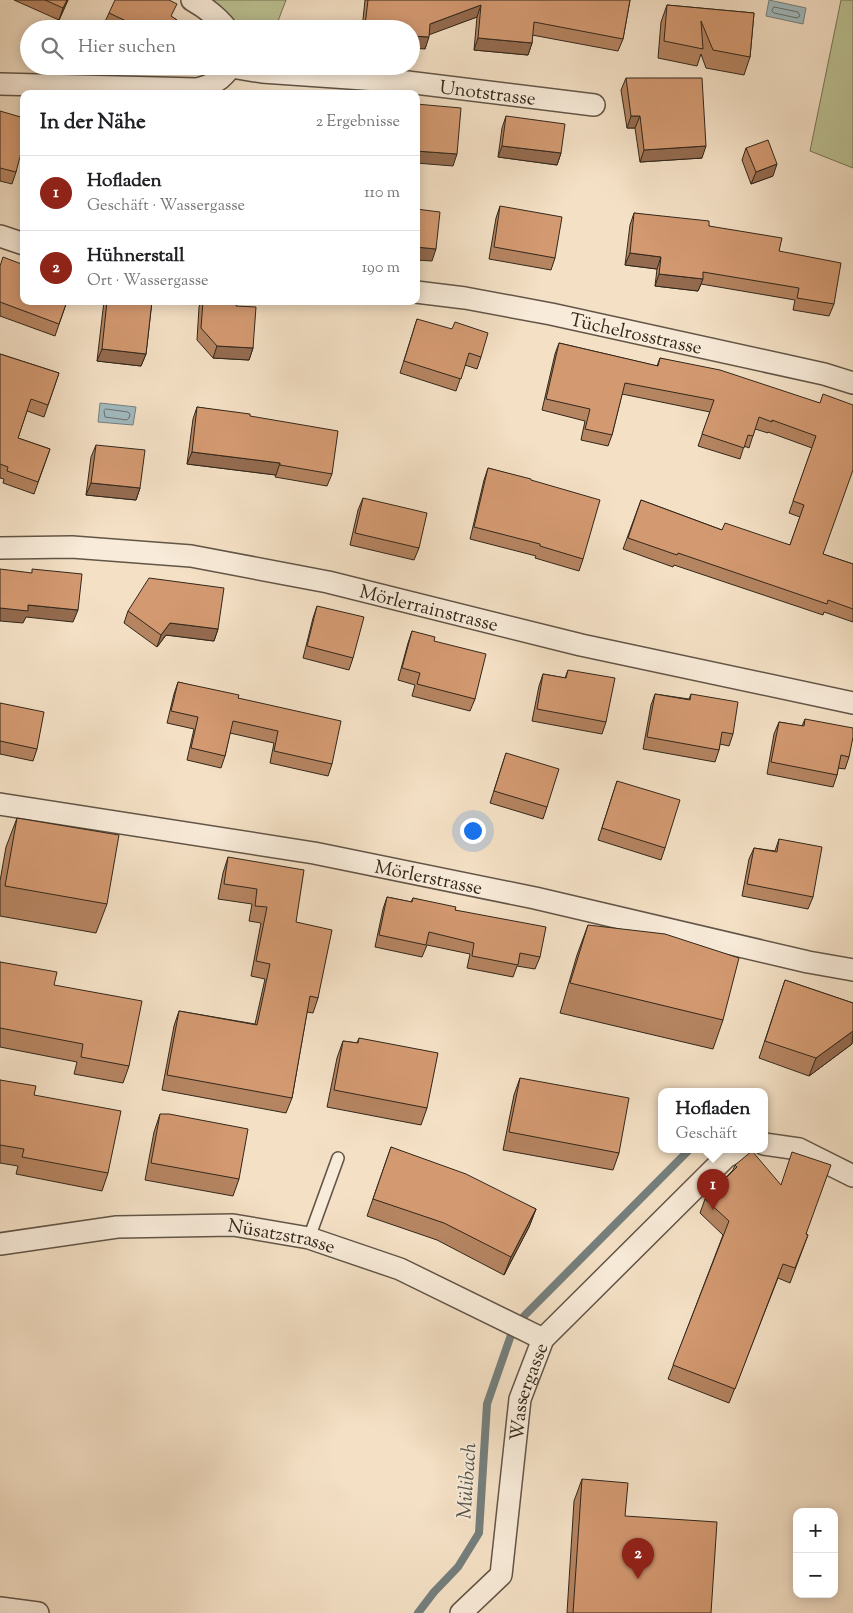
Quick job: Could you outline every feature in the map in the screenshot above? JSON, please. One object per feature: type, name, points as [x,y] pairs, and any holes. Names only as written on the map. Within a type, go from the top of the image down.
[{"type":"street","points":[[192,0],[203,6],[220,20]]},
{"type":"street","points":[[0,84],[197,89],[218,82],[225,75]]},
{"type":"street","name":"Unotstrasse","points":[[305,75],[406,82],[594,104]]},
{"type":"street","points":[[0,236],[20,243]]},
{"type":"street","name":"Tüchelrosstrasse","points":[[420,292],[465,298],[551,314],[824,374],[853,383]]},
{"type":"street","name":"Mörlerrainstrasse","points":[[0,548],[72,547],[191,556],[328,582],[581,646],[853,703]]},
{"type":"street","name":"Mörlerstrasse","points":[[0,804],[314,853],[535,898],[808,962],[853,970]]},
{"type":"street","points":[[768,1145],[799,1149],[853,1176]]},
{"type":"street","name":"Wassergasse","points":[[461,1613],[501,1575],[520,1399],[543,1339],[726,1157],[734,1153]]},
{"type":"street","name":"Nüsatzstrasse","points":[[0,1244],[117,1227],[232,1225],[309,1238],[400,1269],[543,1339]]},
{"type":"street","points":[[0,1608],[38,1613]]},
{"type":"lane","points":[[309,1238],[338,1158]]},
{"type":"green space","points":[[206,0],[286,0],[278,20],[229,20]]},
{"type":"green space","points":[[841,0],[853,0],[853,168],[810,151]]},
{"type":"water","points":[[769,0],[806,8],[803,24],[766,16]]},
{"type":"water","points":[[100,403],[136,407],[133,425],[98,422]]},
{"type":"building","points":[[45,0],[67,0],[63,8]]},
{"type":"building","points":[[115,0],[169,0],[177,4],[171,16],[177,20],[124,20],[109,13]]},
{"type":"building","points":[[368,0],[630,0],[623,39],[534,22],[532,43],[478,38],[481,5],[430,24],[429,37],[420,36],[420,20],[366,20]]},
{"type":"building","points":[[667,5],[754,13],[750,57],[713,50],[701,21],[703,49],[664,41]]},
{"type":"building","points":[[626,78],[702,78],[706,146],[644,150],[640,116],[631,116]]},
{"type":"building","points":[[420,104],[461,108],[457,154],[420,151]]},
{"type":"building","points":[[0,111],[20,117],[20,157],[16,172],[0,168]]},
{"type":"building","points":[[506,116],[565,124],[561,153],[502,146]]},
{"type":"building","points":[[768,140],[777,164],[756,172],[746,148]]},
{"type":"building","points":[[500,206],[562,217],[555,258],[494,247]]},
{"type":"building","points":[[420,210],[440,212],[436,249],[420,247]]},
{"type":"building","points":[[634,213],[709,221],[709,226],[782,238],[779,251],[841,263],[834,304],[797,298],[799,288],[703,272],[703,279],[659,274],[661,257],[630,253]]},
{"type":"building","points":[[3,257],[20,263],[20,305],[66,305],[59,324],[0,302],[0,266]]},
{"type":"building","points":[[107,305],[152,305],[146,354],[102,349]]},
{"type":"building","points":[[203,305],[256,307],[253,348],[217,346],[201,328]]},
{"type":"building","points":[[417,319],[452,329],[455,322],[488,333],[481,357],[469,353],[461,379],[404,361]]},
{"type":"building","points":[[559,343],[658,366],[660,358],[720,370],[820,403],[823,394],[853,405],[853,470],[823,554],[853,564],[853,609],[828,600],[827,604],[678,553],[677,555],[628,538],[641,500],[722,530],[725,523],[790,545],[804,505],[793,501],[816,436],[759,417],[753,436],[748,435],[744,448],[702,434],[714,400],[625,383],[612,435],[585,429],[590,409],[546,399]]},
{"type":"building","points":[[0,354],[59,373],[48,405],[31,399],[18,438],[50,449],[38,482],[7,471],[8,467],[0,464]]},
{"type":"building","points":[[197,407],[250,414],[250,416],[338,431],[332,474],[280,465],[280,463],[192,452]]},
{"type":"building","points":[[96,445],[145,450],[140,488],[91,483]]},
{"type":"building","points":[[488,468],[600,500],[583,559],[540,546],[540,544],[474,527]]},
{"type":"building","points":[[363,498],[427,513],[419,548],[355,533]]},
{"type":"building","points":[[0,569],[32,573],[32,569],[82,574],[78,610],[28,605],[28,611],[0,608]]},
{"type":"building","points":[[149,578],[224,588],[218,629],[170,623],[161,635],[128,611]]},
{"type":"building","points":[[317,606],[364,617],[353,658],[307,646]]},
{"type":"building","points":[[412,631],[435,637],[434,641],[486,654],[475,699],[417,684],[420,673],[402,668]]},
{"type":"building","points":[[568,670],[615,678],[606,722],[537,709],[543,674],[566,678]]},
{"type":"building","points":[[178,682],[239,695],[238,698],[341,721],[332,764],[274,751],[278,731],[233,721],[225,756],[191,748],[198,717],[171,711]]},
{"type":"building","points":[[655,694],[690,700],[691,694],[738,702],[733,734],[722,732],[719,750],[647,737]]},
{"type":"building","points":[[0,703],[44,712],[37,749],[0,741]]},
{"type":"building","points":[[805,719],[853,728],[849,757],[841,755],[837,775],[771,762],[779,722],[804,726]]},
{"type":"building","points":[[506,753],[559,769],[547,807],[494,791]]},
{"type":"building","points":[[617,781],[680,800],[665,848],[602,828]]},
{"type":"building","points":[[17,818],[119,835],[107,904],[5,886]]},
{"type":"building","points":[[779,839],[822,847],[813,897],[747,884],[754,848],[777,852]]},
{"type":"building","points":[[228,857],[304,870],[296,922],[332,930],[318,998],[310,996],[292,1098],[167,1075],[179,1011],[257,1025],[270,964],[256,961],[267,907],[255,906],[257,889],[224,884]]},
{"type":"building","points":[[387,897],[412,902],[413,898],[456,907],[455,910],[546,927],[540,957],[520,953],[518,965],[472,956],[474,943],[429,932],[426,945],[379,935]]},
{"type":"building","points":[[588,925],[665,934],[739,958],[723,1020],[570,983]]},
{"type":"building","points":[[0,962],[57,972],[54,985],[142,1001],[129,1066],[81,1057],[83,1044],[0,1028]]},
{"type":"building","points":[[785,980],[853,1003],[853,1031],[816,1058],[765,1041]]},
{"type":"building","points":[[359,1038],[438,1053],[427,1108],[334,1090],[343,1041],[358,1043]]},
{"type":"building","points":[[520,1078],[629,1098],[619,1153],[509,1132]]},
{"type":"building","points":[[0,1080],[36,1086],[34,1095],[121,1111],[108,1173],[22,1157],[24,1149],[0,1145]]},
{"type":"building","points":[[160,1114],[169,1114],[248,1129],[239,1179],[151,1163]]},
{"type":"building","points":[[391,1147],[466,1174],[536,1209],[511,1257],[444,1223],[373,1199]]},
{"type":"building","points":[[792,1152],[831,1165],[795,1268],[783,1264],[735,1389],[673,1365],[729,1221],[705,1199],[737,1167],[735,1165],[750,1153],[754,1153],[781,1185]]},
{"type":"building","points":[[582,1479],[628,1483],[625,1516],[717,1522],[711,1613],[573,1613]]},
{"type":"waterway","name":"Mülibach","points":[[524,1316],[686,1153]]},
{"type":"waterway","name":"Mülibach","points":[[418,1613],[434,1592],[458,1567],[479,1533],[487,1404],[511,1335]]},
{"type":"place","name":"Hofladen","points":[[713,1210]]},
{"type":"place","name":"Hühnerstall","points":[[638,1579]]}]
